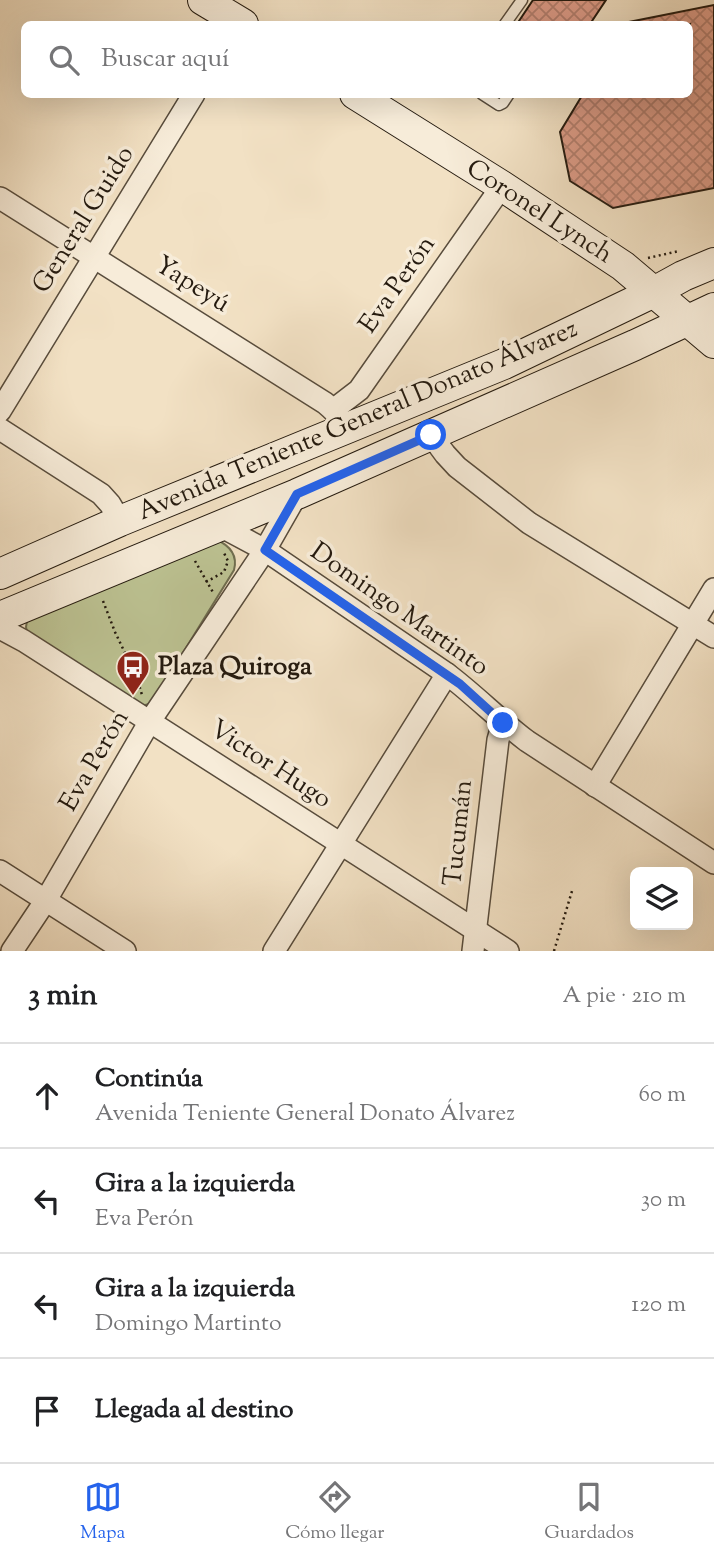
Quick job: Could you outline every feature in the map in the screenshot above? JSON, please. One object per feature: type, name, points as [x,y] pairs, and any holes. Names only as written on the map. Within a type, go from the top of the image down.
[{"type":"main road","points":[[203,0],[235,21]]},
{"type":"main road","name":"Coronel Lynch","points":[[361,98],[623,266],[714,342]]},
{"type":"main road","name":"Avenida Teniente General Donato Álvarez","points":[[0,574],[120,522],[340,419],[375,416],[504,364],[683,276],[714,264]]},
{"type":"main road","name":"Avenida Teniente General Donato Álvarez","points":[[0,617],[222,527],[714,308]]},
{"type":"street","name":"General Guido","points":[[0,411],[192,98]]},
{"type":"street","name":"Eva Perón","points":[[340,419],[502,186]]},
{"type":"street","name":"Yapeyú","points":[[0,198],[325,403],[340,419]]},
{"type":"street","points":[[359,390],[362,400],[375,416]]},
{"type":"street","points":[[0,429],[101,494],[110,503],[120,522]]},
{"type":"street","points":[[431,435],[457,467],[529,523],[714,637]]},
{"type":"street","name":"Eva Perón","points":[[12,951],[46,900],[150,721],[265,550],[297,494]]},
{"type":"street","name":"Domingo Martinto","points":[[222,527],[265,550],[447,674],[503,723],[714,863]]},
{"type":"street","points":[[595,786],[714,589]]},
{"type":"street","name":"Victor Hugo","points":[[0,628],[341,845],[475,941],[508,951]]},
{"type":"street","points":[[274,951],[447,674]]},
{"type":"street","name":"Tucumán","points":[[475,941],[498,740],[503,723]]},
{"type":"street","points":[[0,871],[125,951]]},
{"type":"lane","points":[[507,21],[522,0]]},
{"type":"lane","points":[[489,98],[499,104],[506,98]]},
{"type":"path","points":[[192,554],[216,596]]},
{"type":"path","points":[[100,595],[114,632],[137,678],[150,721]]},
{"type":"path","points":[[554,951],[572,891]]},
{"type":"green space","points":[[215,539],[231,551],[235,560],[234,570],[152,703],[142,706],[27,632],[27,621]]},
{"type":"building","points":[[533,0],[606,0],[592,21],[519,21]]},
{"type":"building","points":[[714,5],[714,188],[613,208],[570,181],[560,132],[581,98],[693,98],[693,21],[634,21]]},
{"type":"place","name":"Plaza Quiroga","points":[[133,697]]},
{"type":"route","points":[[431,435],[297,494],[265,550],[460,684],[503,723]]}]
